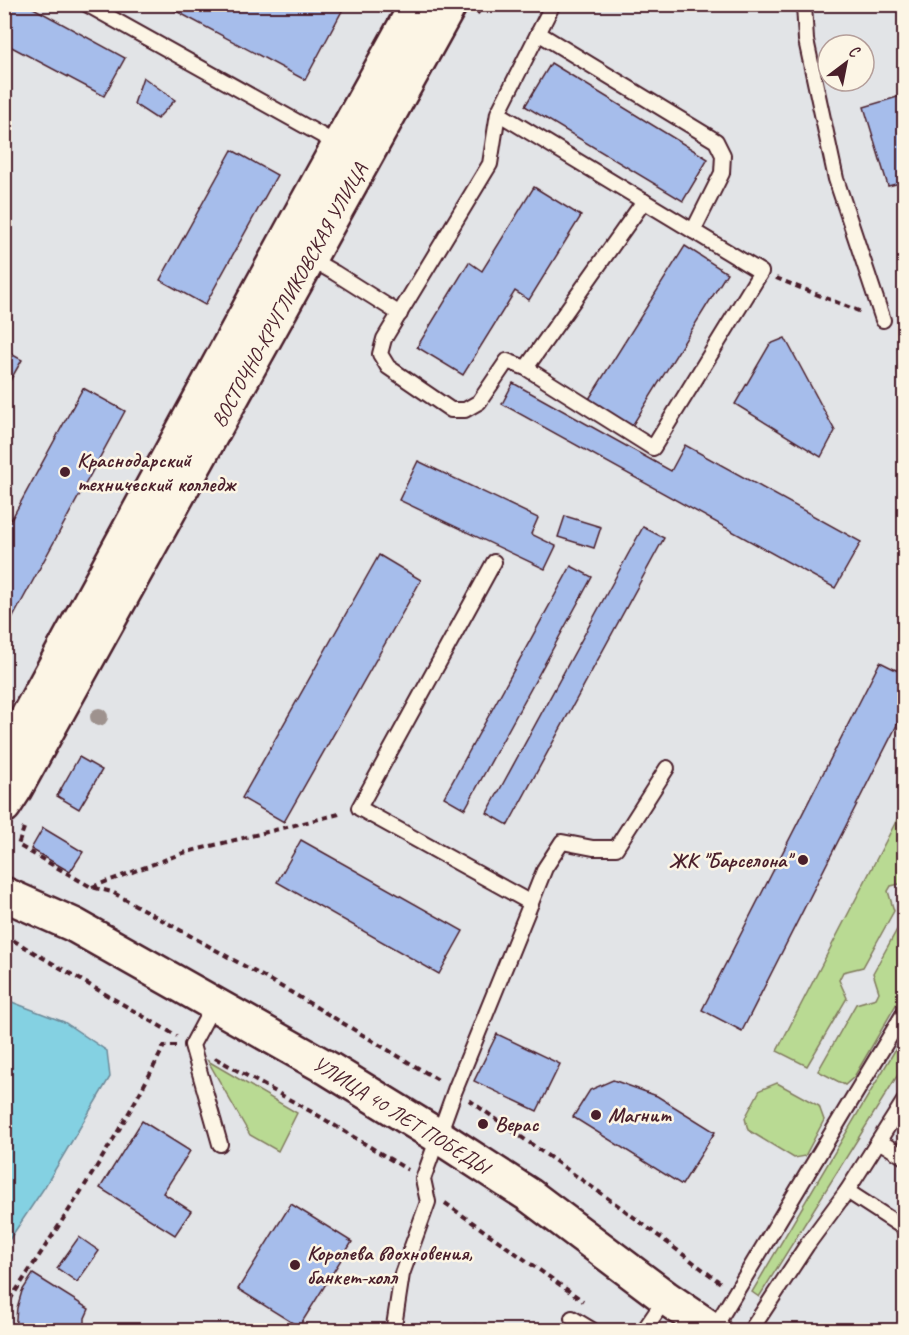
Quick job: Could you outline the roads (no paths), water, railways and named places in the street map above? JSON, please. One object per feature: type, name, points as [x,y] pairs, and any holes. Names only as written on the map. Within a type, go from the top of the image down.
[{"type":"street","name":"ВОСТОЧНО-КРУГЛИКОВСКАЯ УЛИЦА","points":[[352,152],[417,4]]},
{"type":"street","name":"ВОСТОЧНО-КРУГЛИКОВСКАЯ УЛИЦА","points":[[4,806],[352,152],[450,4]]},
{"type":"street","name":"ВОСТОЧНО-КРУГЛИКОВСКАЯ УЛИЦА","points":[[4,760],[297,252]]},
{"type":"street","name":"УЛИЦА 40 ЛЕТ ПОБЕДЫ","points":[[4,875],[74,925]]},
{"type":"street","name":"УЛИЦА 40 ЛЕТ ПОБЕДЫ","points":[[4,894],[74,925],[329,1069],[438,1136],[529,1195],[666,1298],[713,1330]]},
{"type":"lane","points":[[86,4],[352,152]]},
{"type":"lane","points":[[498,113],[761,272],[653,448],[526,368],[507,361],[479,402],[465,410],[451,410],[388,367],[380,354],[384,339],[490,164],[498,113],[553,4]]},
{"type":"lane","points":[[804,4],[806,40],[836,179],[883,320]]},
{"type":"lane","points":[[538,33],[716,141],[723,155],[722,172],[693,231]]},
{"type":"lane","points":[[526,368],[644,201]]},
{"type":"lane","points":[[297,252],[335,273],[399,315]]},
{"type":"lane","points":[[494,562],[359,808],[531,903]]},
{"type":"lane","points":[[394,1326],[402,1274],[428,1202],[423,1179],[455,1090],[545,868],[562,842],[593,848],[616,848],[667,768]]},
{"type":"lane","points":[[214,1004],[192,1045],[219,1144]]},
{"type":"lane","points":[[713,1330],[904,1013]]},
{"type":"lane","points":[[751,1330],[807,1245],[847,1191],[904,1101]]},
{"type":"lane","points":[[879,1141],[904,1157]]},
{"type":"lane","points":[[847,1191],[904,1228]]},
{"type":"lane","points":[[644,1330],[666,1298]]},
{"type":"lane","points":[[572,1318],[592,1330]]},
{"type":"water","points":[[12,1002],[64,1022],[107,1051],[110,1077],[44,1188],[5,1246],[4,1006]]},
{"type":"place","name":"Краснодарский технический колледж","points":[[65,472]]},
{"type":"place","name":"ЖК \"Барселона\"","points":[[803,860]]},
{"type":"place","name":"Магнит","points":[[596,1115]]},
{"type":"place","name":"Верас","points":[[483,1124]]},
{"type":"place","name":"Королева вдохновения, банкет-холл","points":[[295,1265]]}]
